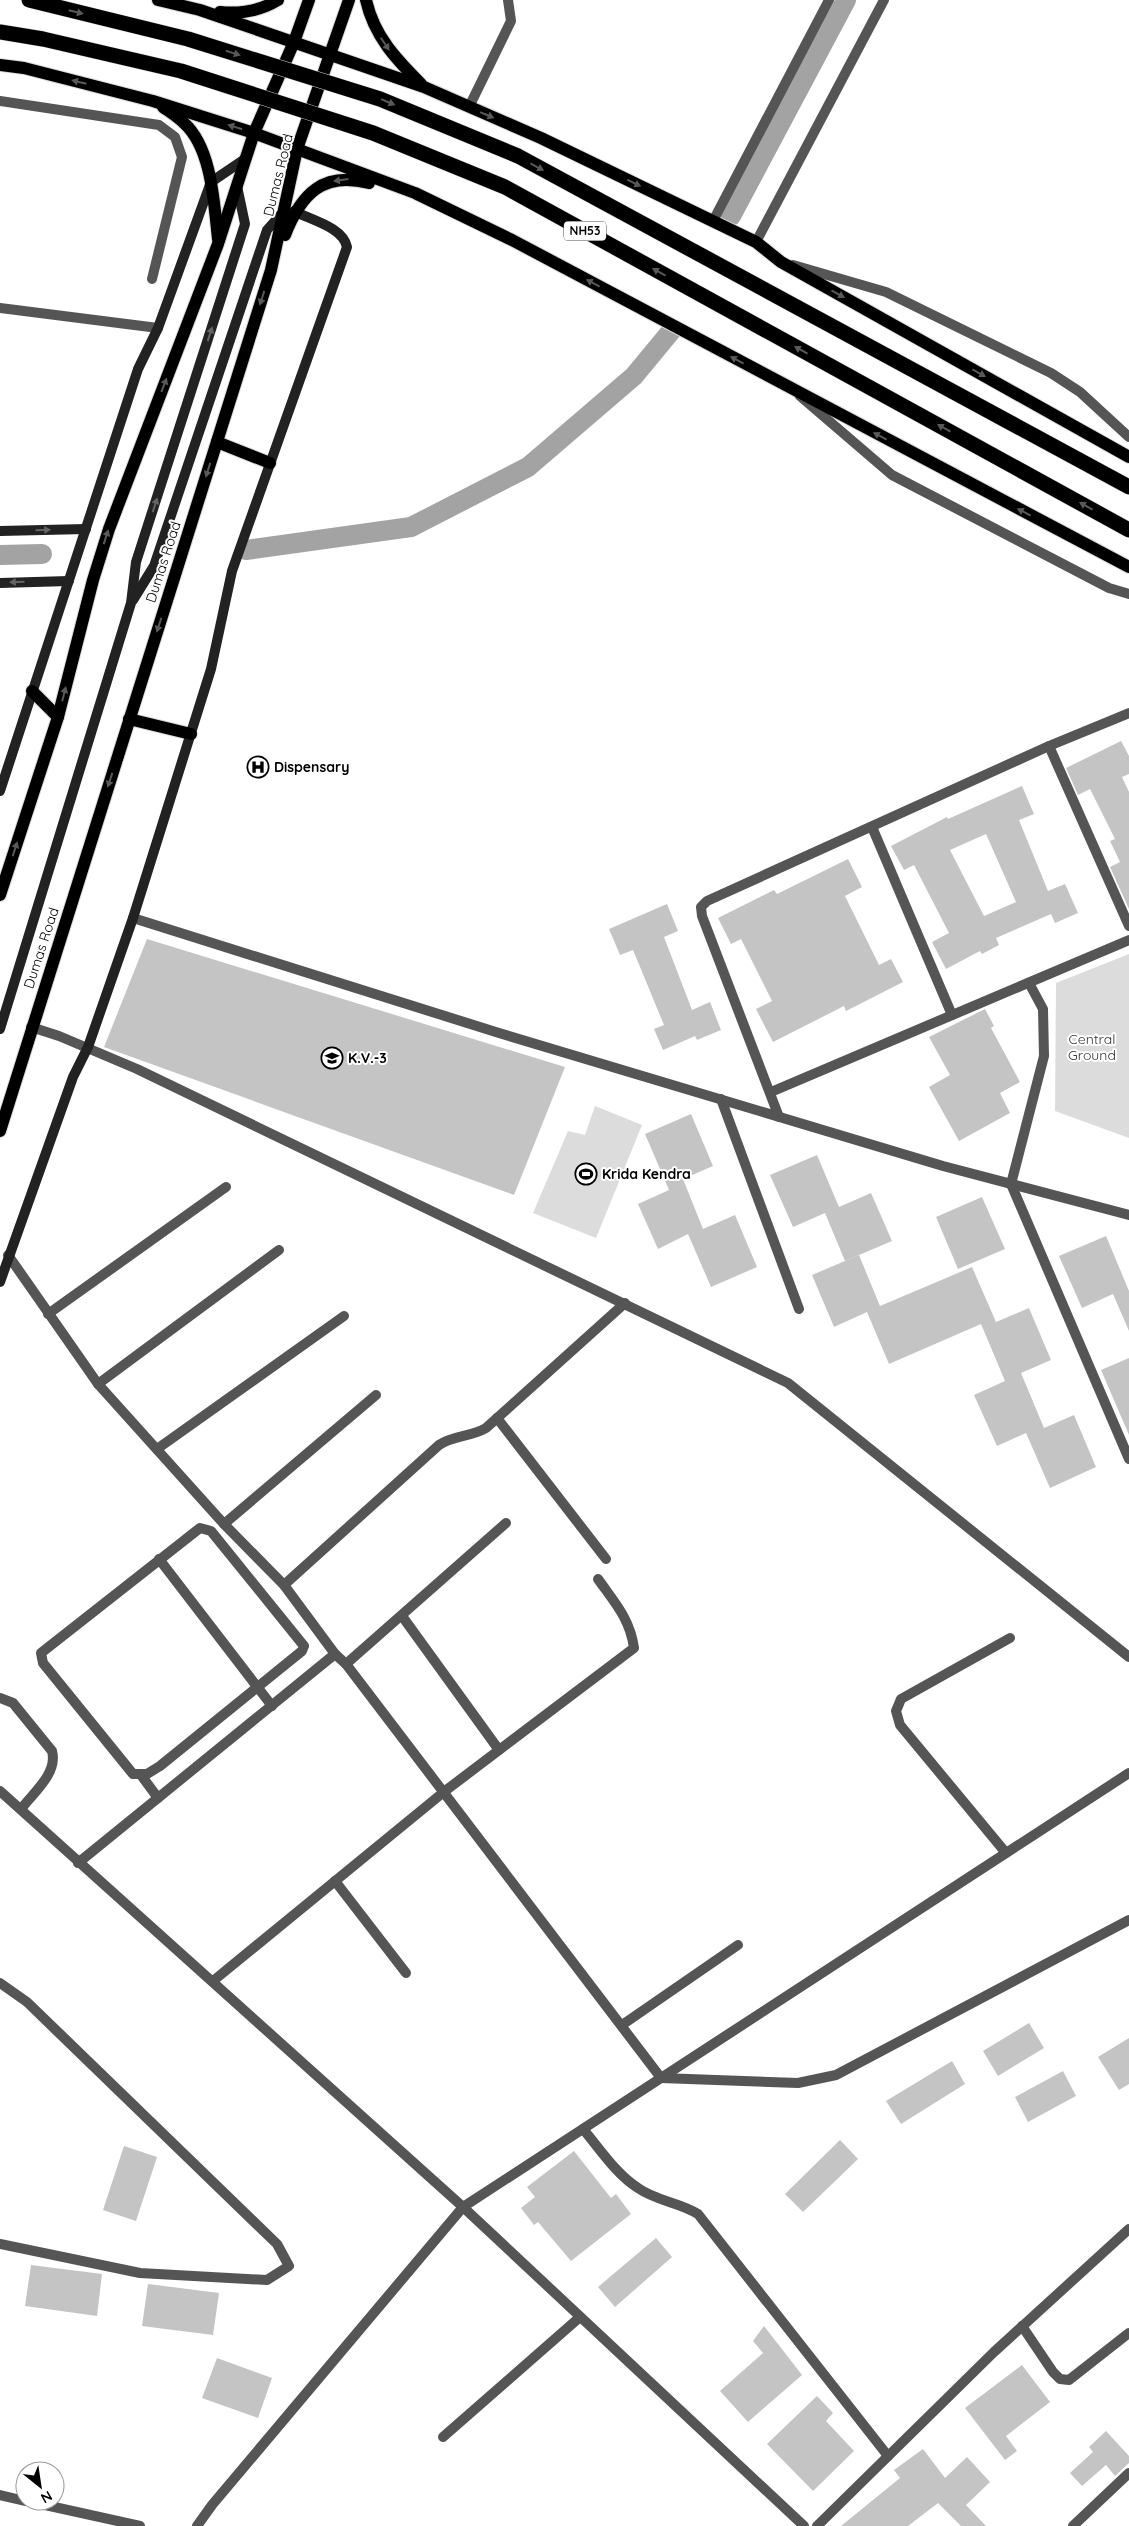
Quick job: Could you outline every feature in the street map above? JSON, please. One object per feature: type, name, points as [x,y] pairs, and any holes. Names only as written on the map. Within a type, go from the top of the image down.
[{"type":"highway","name":"NH53","points":[[29,0],[188,39],[380,99],[518,156],[1129,487]]},
{"type":"highway","name":"NH53","points":[[0,32],[43,39],[181,71],[373,133],[505,187],[1129,530]]},
{"type":"main road","points":[[158,0],[200,10],[424,87],[541,138],[756,242],[781,262],[1129,457]]},
{"type":"main road","points":[[200,10],[235,13],[254,11],[278,0]]},
{"type":"main road","points":[[0,895],[58,717],[106,537],[218,244],[254,133],[294,42],[309,0]]},
{"type":"main road","name":"Dumas Road","points":[[0,1132],[271,270],[289,211],[298,149],[349,0]]},
{"type":"main road","points":[[366,0],[369,14],[382,42],[424,87]]},
{"type":"main road","points":[[0,65],[24,68],[153,101],[254,133],[422,196],[512,240],[1129,568]]},
{"type":"main road","points":[[153,101],[186,124],[201,146],[211,182],[218,244]]},
{"type":"main road","points":[[289,211],[325,183],[352,178],[422,196]]},
{"type":"main road","points":[[217,442],[270,463]]},
{"type":"main road","points":[[32,692],[58,717]]},
{"type":"main road","points":[[129,718],[191,734]]},
{"type":"street","points":[[469,107],[512,21],[508,0]]},
{"type":"street","points":[[713,221],[829,0]]},
{"type":"street","points":[[756,242],[884,0]]},
{"type":"street","points":[[0,101],[159,125],[175,137],[182,157],[152,279]]},
{"type":"street","points":[[0,791],[138,369],[158,328],[211,182],[245,159]]},
{"type":"street","points":[[0,1029],[132,603],[136,562],[245,224],[237,185]]},
{"type":"street","points":[[0,1282],[73,1077],[88,1047],[133,918],[214,658],[232,571],[347,247],[345,239],[338,232],[289,211],[267,230],[154,566],[132,603]]},
{"type":"street","points":[[781,262],[886,292],[1051,373],[1080,392],[1129,437]]},
{"type":"street","points":[[0,308],[158,328]]},
{"type":"street","points":[[790,388],[892,475],[1103,585],[1129,594]]},
{"type":"street","points":[[0,531],[86,529]]},
{"type":"street","points":[[0,583],[69,580]]},
{"type":"street","points":[[779,1117],[702,916],[701,907],[707,901],[1049,746],[1129,713]]},
{"type":"street","points":[[1049,746],[1129,926]]},
{"type":"street","points":[[872,827],[952,1015]]},
{"type":"street","points":[[133,918],[943,1166],[1129,1214]]},
{"type":"street","points":[[770,1092],[1129,940]]},
{"type":"street","points":[[1029,982],[1043,1010],[1044,1056],[1011,1184],[1129,1459]]},
{"type":"street","points":[[32,1027],[88,1047],[625,1303],[788,1383],[1129,1657]]},
{"type":"street","points":[[721,1099],[799,1309]]},
{"type":"street","points":[[48,1314],[226,1187]]},
{"type":"street","points":[[98,1384],[279,1250]]},
{"type":"street","points":[[8,1256],[98,1384],[224,1524],[284,1585],[335,1654],[346,1664],[445,1791],[661,2078]]},
{"type":"street","points":[[284,1585],[439,1445],[448,1439],[476,1434],[497,1418],[625,1303]]},
{"type":"street","points":[[158,1449],[344,1316]]},
{"type":"street","points":[[224,1524],[376,1395]]},
{"type":"street","points":[[497,1418],[606,1559]]},
{"type":"street","points":[[346,1664],[506,1523]]},
{"type":"street","points":[[200,1528],[211,1530],[303,1643],[302,1651],[258,1688],[160,1766],[140,1776],[133,1774],[127,1768],[43,1663],[41,1653],[200,1528]]},
{"type":"street","points":[[159,1559],[272,1706]]},
{"type":"street","points":[[213,1982],[445,1791],[634,1648],[631,1630],[626,1617],[598,1579]]},
{"type":"street","points":[[402,1616],[499,1750]]},
{"type":"street","points":[[1006,1853],[900,1725],[896,1711],[901,1699],[1010,1638]]},
{"type":"street","points":[[78,1863],[335,1654]]},
{"type":"street","points":[[0,1698],[13,1703],[52,1752],[55,1761],[53,1769],[21,1809]]},
{"type":"street","points":[[197,2526],[212,2505],[463,2207],[1129,1773]]},
{"type":"street","points":[[140,1776],[158,1798]]},
{"type":"street","points":[[0,1791],[463,2207],[804,2526]]},
{"type":"street","points":[[335,1881],[406,1972]]},
{"type":"street","points":[[661,2078],[798,2083],[836,2075],[1129,1920]]},
{"type":"street","points":[[622,2024],[738,1945]]},
{"type":"street","points":[[0,1983],[27,2002],[277,2244],[289,2266],[267,2280],[140,2273],[0,2244]]},
{"type":"street","points":[[583,2129],[621,2174],[638,2189],[684,2205],[698,2214],[888,2456]]},
{"type":"street","points":[[817,2526],[1022,2326],[1129,2229]]},
{"type":"street","points":[[443,2436],[580,2316]]},
{"type":"street","points":[[1022,2326],[1053,2372],[1060,2379],[1070,2380],[1129,2333]]},
{"type":"street","points":[[1073,2526],[1129,2473]]},
{"type":"street","points":[[0,2495],[15,2498]]},
{"type":"street","points":[[65,2510],[140,2526]]},
{"type":"green space","name":"Central Ground","points":[[1129,954],[1129,1138],[1055,1111],[1056,983]]},
{"type":"green space","name":"Krida Kendra","points":[[595,1106],[642,1125],[596,1238],[533,1213],[568,1131],[585,1135]]},
{"type":"building","points":[[1121,741],[1129,756],[1129,774],[1122,777],[1129,792],[1129,909],[1110,867],[1120,862],[1110,841],[1115,839],[1090,789],[1078,795],[1066,768]]},
{"type":"building","points":[[1022,786],[1034,814],[1019,820],[1048,891],[1065,884],[1078,913],[1055,923],[1051,914],[996,938],[999,945],[982,954],[980,951],[946,969],[932,942],[949,933],[914,865],[904,870],[891,846],[947,817],[948,819]],"holes":[[[986,834],[1016,902],[984,916],[950,850]]]},
{"type":"building","points":[[848,859],[862,887],[845,896],[879,965],[891,959],[903,982],[846,1011],[844,1006],[773,1042],[756,1009],[772,1001],[741,939],[731,944],[718,918],[774,890],[777,894]]},
{"type":"building","points":[[667,904],[678,931],[664,937],[692,1010],[710,1002],[721,1030],[697,1040],[695,1036],[663,1050],[654,1029],[664,1025],[633,950],[620,955],[609,929]]},
{"type":"building","name":"K.V.-3","points":[[147,939],[565,1067],[514,1195],[104,1047]]},
{"type":"building","points":[[985,1009],[994,1026],[991,1028],[1020,1082],[1000,1093],[1010,1113],[959,1141],[929,1087],[950,1075],[929,1037]]},
{"type":"building","points":[[691,1114],[713,1166],[683,1179],[703,1229],[735,1215],[757,1267],[711,1287],[688,1234],[658,1249],[638,1204],[669,1190],[645,1134]]},
{"type":"building","points":[[817,1155],[839,1207],[871,1193],[892,1241],[845,1261],[825,1213],[793,1227],[770,1175]]},
{"type":"building","points":[[982,1197],[1005,1249],[958,1269],[936,1217]]},
{"type":"building","points":[[1106,1236],[1129,1291],[1129,1331],[1113,1294],[1082,1308],[1059,1256]]},
{"type":"building","points":[[859,1255],[880,1306],[972,1267],[996,1322],[1029,1308],[1051,1360],[1021,1373],[1044,1428],[1074,1415],[1096,1467],[1050,1488],[1026,1433],[997,1446],[974,1395],[1005,1381],[981,1324],[889,1364],[867,1312],[834,1327],[812,1275]]},
{"type":"building","points":[[1129,1358],[1129,1435],[1101,1370]]},
{"type":"building","points":[[1029,2023],[1044,2048],[998,2076],[983,2051]]},
{"type":"building","points":[[1129,2038],[1129,2084],[1119,2090],[1098,2057]]},
{"type":"building","points":[[952,2061],[965,2084],[901,2124],[886,2101]]},
{"type":"building","points":[[1063,2071],[1076,2096],[1028,2122],[1015,2097]]},
{"type":"building","points":[[840,2140],[858,2159],[803,2212],[785,2194]]},
{"type":"building","points":[[124,2146],[157,2157],[136,2221],[103,2210]]},
{"type":"building","points":[[574,2151],[611,2198],[616,2194],[631,2214],[571,2261],[538,2222],[534,2225],[521,2208],[535,2197],[527,2187]]},
{"type":"building","points":[[656,2238],[672,2257],[615,2307],[598,2287]]},
{"type":"building","points":[[31,2265],[102,2274],[97,2316],[25,2306]]},
{"type":"building","points":[[148,2284],[219,2293],[213,2335],[142,2326]]},
{"type":"building","points":[[764,2326],[802,2375],[748,2422],[720,2391],[763,2353],[753,2341]]},
{"type":"building","points":[[217,2358],[272,2378],[258,2418],[202,2398]]},
{"type":"building","points":[[1022,2365],[1050,2402],[1006,2436],[1017,2451],[1005,2460],[965,2408]]},
{"type":"building","points":[[817,2396],[833,2413],[826,2421],[854,2451],[813,2491],[767,2444]]},
{"type":"building","points":[[1106,2431],[1129,2456],[1129,2463],[1115,2476],[1106,2465],[1082,2486],[1070,2473],[1093,2452],[1089,2447]]},
{"type":"building","points":[[923,2449],[945,2478],[967,2457],[990,2482],[966,2505],[986,2526],[961,2526],[938,2503],[908,2526],[841,2526],[900,2478],[894,2470]]},
{"type":"waterway","points":[[731,216],[846,0]]},
{"type":"waterway","points":[[246,550],[411,527],[528,467],[634,376],[672,330]]},
{"type":"waterway","points":[[0,555],[42,554]]},
{"type":"place","name":"Dispensary","points":[[258,767]]},
{"type":"place","name":"K.V.-3","points":[[332,1058]]},
{"type":"place","name":"Krida Kendra","points":[[586,1174]]}]
